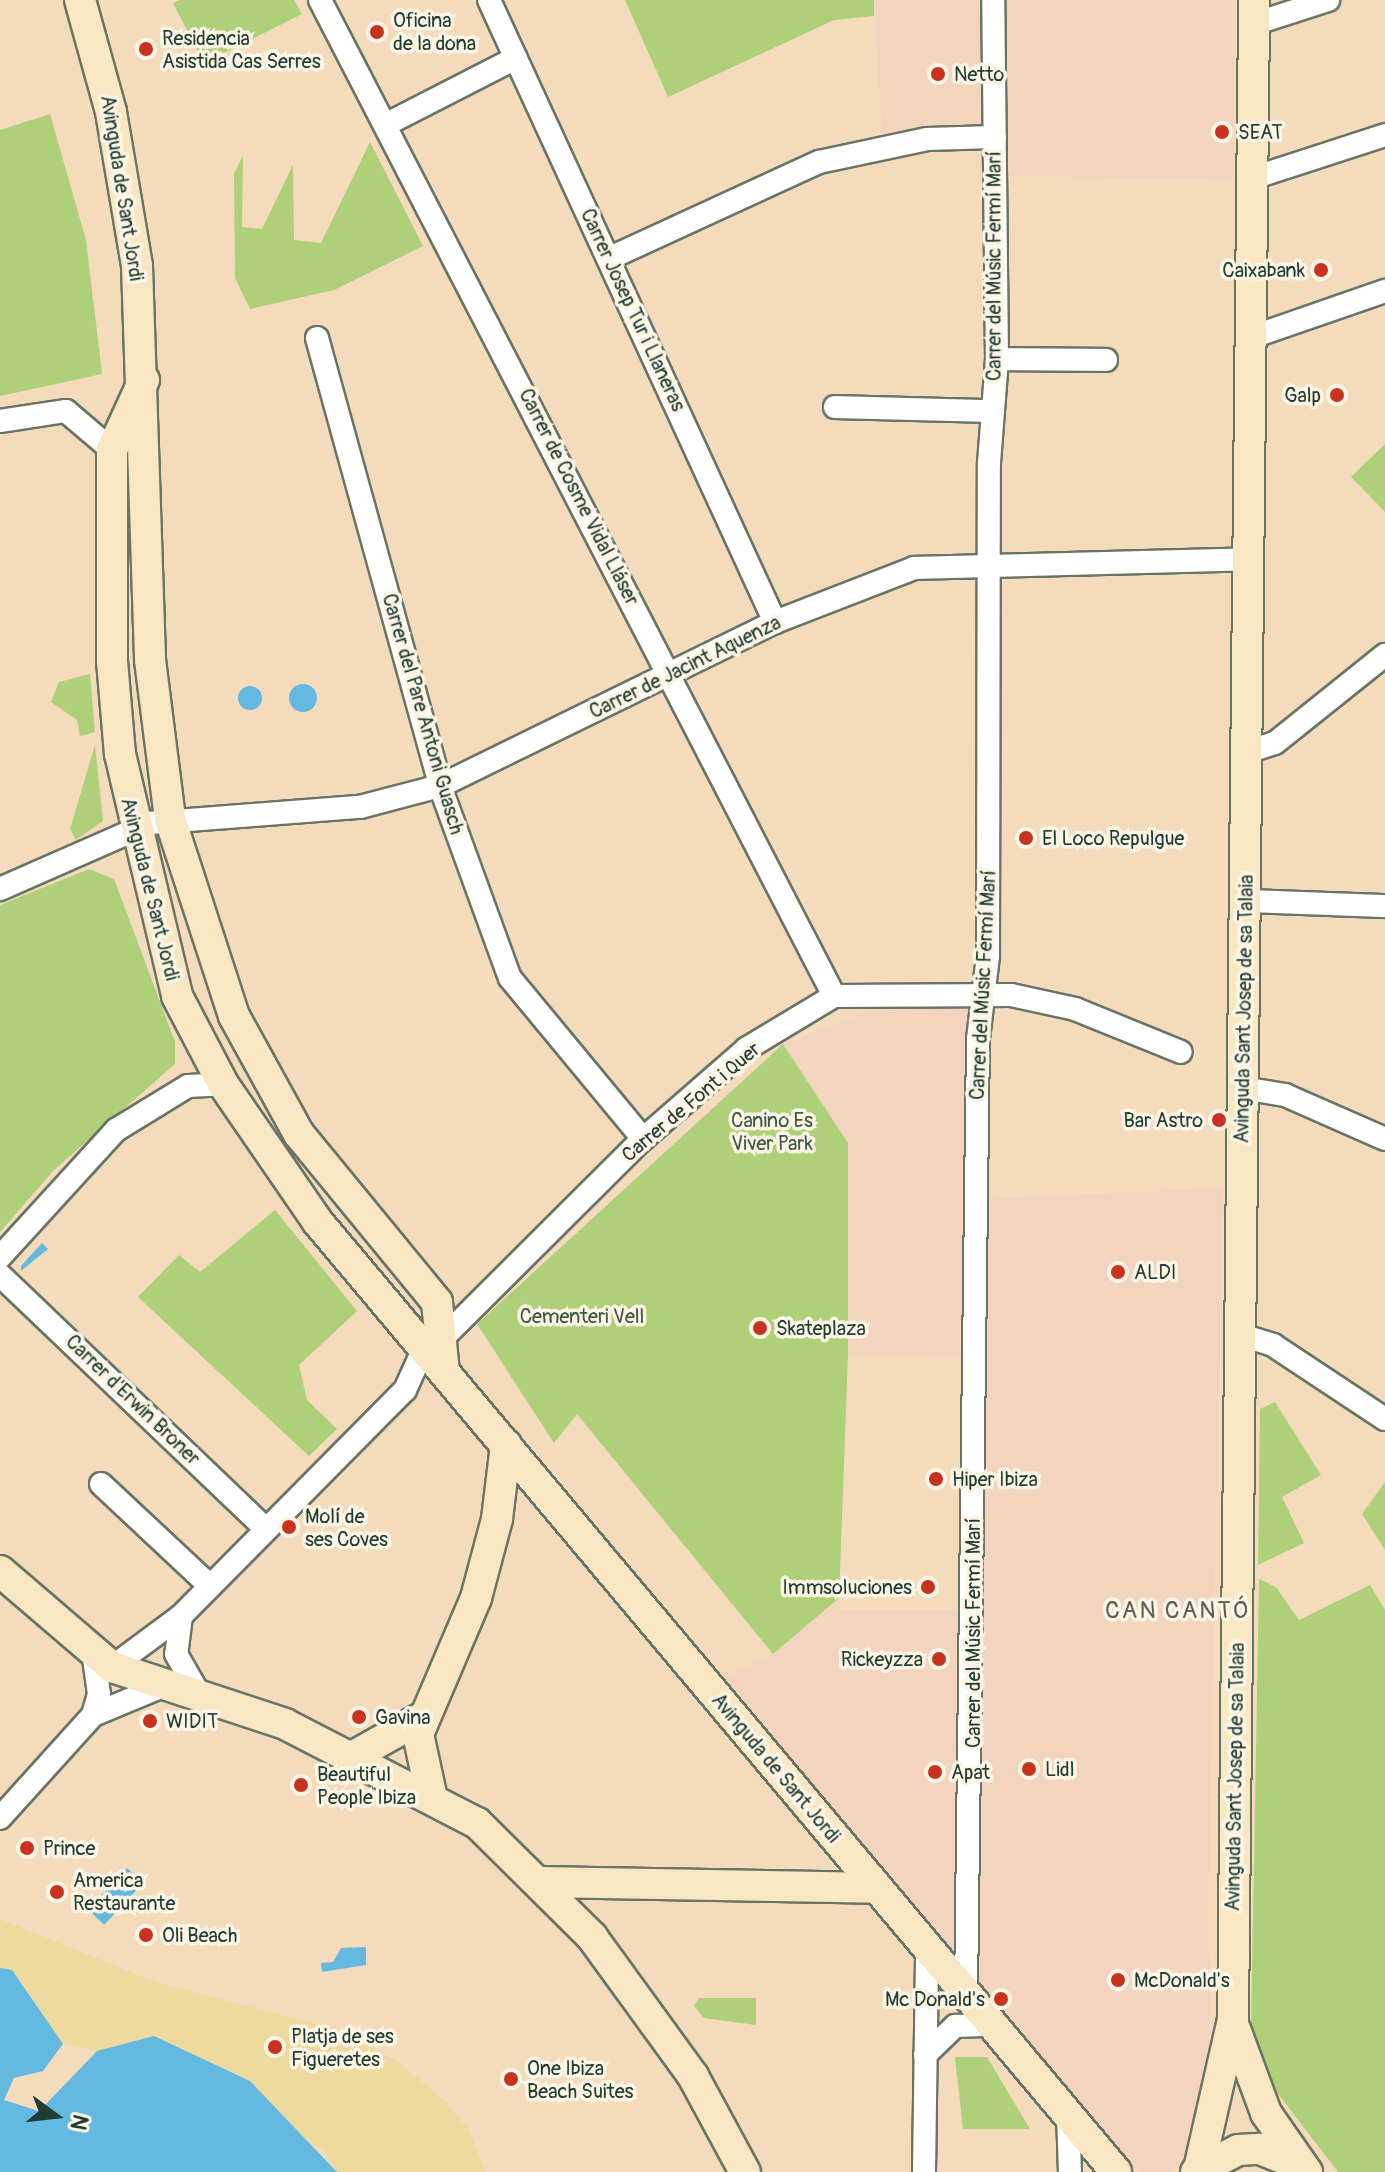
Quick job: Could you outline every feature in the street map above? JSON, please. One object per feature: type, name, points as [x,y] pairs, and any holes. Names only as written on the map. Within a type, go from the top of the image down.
[{"type":"street","name":"Avinguda de Sant Jordi","points":[[80,0],[111,112],[137,266],[144,380],[150,660],[170,819],[234,1016],[299,1134],[431,1292],[426,1338]]},
{"type":"street","name":"Carrer de Cosme Vidal Lláser","points":[[320,0],[834,996]]},
{"type":"street","name":"Carrer Josep Tur i Llaneras","points":[[489,0],[775,622]]},
{"type":"street","name":"Carrer del Músic Fermí Marí","points":[[966,1994],[970,1923],[978,1039],[984,992],[992,563],[991,411],[997,359],[993,0]]},
{"type":"street","points":[[1254,12],[1328,0]]},
{"type":"street","name":"Avinguda Sant Josep de sa Talaia","points":[[1233,2019],[1254,12]]},
{"type":"street","points":[[385,125],[516,58]]},
{"type":"street","points":[[1253,178],[1385,135]]},
{"type":"street","points":[[610,258],[819,162],[927,139],[995,137]]},
{"type":"street","points":[[1252,337],[1385,291]]},
{"type":"street","name":"Carrer del Pare Antoni Guasch","points":[[317,338],[440,786],[510,978],[643,1139]]},
{"type":"street","points":[[997,359],[1106,360]]},
{"type":"street","name":"Avinguda de Sant Jordi","points":[[144,380],[112,450],[112,661],[133,831],[177,996],[223,1084],[317,1221],[426,1338],[450,1379],[991,2025],[1117,2169]]},
{"type":"street","points":[[835,407],[991,411]]},
{"type":"street","points":[[0,421],[66,411],[112,450]]},
{"type":"street","name":"Carrer de Jacint Aquenza","points":[[0,889],[133,831],[170,819],[360,807],[440,786],[775,622],[914,568],[992,563],[1249,559]]},
{"type":"street","points":[[1247,752],[1275,743],[1385,655]]},
{"type":"street","points":[[1246,901],[1385,906]]},
{"type":"street","points":[[834,996],[984,992],[1075,1009],[1181,1052]]},
{"type":"street","name":"Carrer de Font i Quer","points":[[426,1338],[762,1032],[834,996]]},
{"type":"street","points":[[0,1257],[116,1130],[188,1086],[223,1084]]},
{"type":"street","points":[[1243,1088],[1285,1095],[1385,1139]]},
{"type":"street","name":"Carrer d'Erwin Broner","points":[[0,1275],[264,1527]]},
{"type":"street","points":[[1241,1335],[1273,1345],[1385,1419]]},
{"type":"street","points":[[103,1662],[181,1616],[264,1527],[405,1390],[426,1338]]},
{"type":"street","points":[[405,1390],[450,1379]]},
{"type":"street","points":[[431,1794],[418,1760],[423,1717],[476,1598],[497,1519],[506,1445]]},
{"type":"street","points":[[101,1484],[209,1585]]},
{"type":"street","points":[[497,1519],[521,1503],[557,1506]]},
{"type":"street","points":[[0,1571],[103,1662],[199,1694],[352,1757],[431,1794],[477,1823],[541,1882],[592,1937],[693,2076],[745,2172]]},
{"type":"street","points":[[181,1616],[176,1654],[199,1694]]},
{"type":"street","points":[[93,1715],[103,1662]]},
{"type":"street","points":[[0,1818],[93,1715],[165,1685]]},
{"type":"street","points":[[352,1757],[423,1717]]},
{"type":"street","points":[[812,1885],[830,1869],[837,1841]]},
{"type":"street","points":[[541,1882],[610,1887],[812,1885],[877,1888]]},
{"type":"street","points":[[592,1937],[596,1903],[610,1887]]},
{"type":"street","points":[[924,2172],[927,1948]]},
{"type":"street","points":[[1233,2019],[1255,2090],[1311,2170]]},
{"type":"street","points":[[1198,2171],[1233,2019]]},
{"type":"street","points":[[925,2055],[955,2026],[991,2025]]},
{"type":"street","points":[[1068,2113],[1070,2172]]},
{"type":"street","points":[[1198,2171],[1238,2150],[1281,2154],[1311,2170]]},
{"type":"shaded area","points":[[874,0],[1233,0],[1233,179],[1008,176],[1009,124],[882,133]]},
{"type":"shaded area","points":[[970,1007],[970,1200],[1223,1188],[1208,1910],[1211,2089],[1187,2156],[1171,2172],[1140,2172],[1114,2152],[985,1988],[716,1682],[773,1654],[839,1598],[839,1610],[966,1610],[969,1357],[848,1355],[848,1143],[783,1044],[868,1011]]},
{"type":"green space","points":[[180,0],[294,0],[302,14],[204,63],[173,3]]},
{"type":"green space","points":[[625,0],[874,0],[874,16],[834,20],[668,97]]},
{"type":"green space","points":[[50,114],[86,240],[102,374],[0,396],[0,130]]},
{"type":"green space","points":[[370,142],[423,246],[334,290],[250,309],[235,278],[234,174],[243,155],[242,227],[262,229],[293,165],[294,240],[321,243]]},
{"type":"green space","points":[[1385,444],[1385,512],[1351,477]]},
{"type":"green space","points":[[90,674],[95,732],[80,736],[77,720],[51,702],[59,682]]},
{"type":"green space","points":[[95,745],[103,821],[76,840],[70,829]]},
{"type":"green space","points":[[89,869],[114,879],[175,1042],[175,1064],[54,1170],[0,1232],[0,905]]},
{"type":"green space","points":[[783,1044],[848,1143],[848,1355],[839,1598],[773,1654],[577,1414],[554,1443],[477,1324]]},
{"type":"green space","points":[[275,1210],[357,1311],[299,1365],[307,1400],[337,1429],[309,1456],[138,1297],[179,1255],[200,1272]]},
{"type":"green space","points":[[1275,1402],[1321,1475],[1282,1497],[1304,1543],[1258,1565],[1260,1409]]},
{"type":"green space","points":[[1385,1482],[1385,1550],[1362,1514]]},
{"type":"green space","points":[[1259,1579],[1276,1587],[1299,1620],[1370,1585],[1385,1610],[1385,2172],[1338,2172],[1272,2086],[1251,2031]]},
{"type":"green space","points":[[699,1998],[756,1998],[756,2025],[704,2018],[694,2006]]},
{"type":"green space","points":[[955,2057],[987,2057],[1030,2129],[963,2129]]},
{"type":"sand","name":"Platja de ses Figueretes","points":[[0,1919],[158,1983],[341,2030],[397,2061],[445,2101],[468,2129],[486,2172],[337,2172],[325,2152],[154,2036],[97,2051],[63,2044],[12,1970],[0,1968]]},
{"type":"water","points":[[303,684],[313,688],[317,698],[313,708],[303,712],[293,708],[289,698],[293,688]]},
{"type":"water","points":[[250,686],[261,693],[262,698],[255,709],[250,710],[239,703],[238,698],[245,687]]},
{"type":"water","points":[[42,1243],[48,1249],[21,1271],[21,1266]]},
{"type":"water","points":[[127,1868],[143,1883],[104,1925],[88,1910]]},
{"type":"water","points":[[366,1947],[366,1965],[322,1972],[321,1963],[333,1962],[341,1948]]},
{"type":"water","points":[[0,1968],[12,1970],[63,2044],[43,2072],[14,2078],[5,2100],[39,2111],[97,2051],[154,2036],[250,2081],[337,2172],[0,2172]]},
{"type":"pier","points":[[63,2044],[46,2074],[17,2082],[10,2097],[38,2107],[97,2051],[39,2111],[4,2100],[14,2078],[43,2071]]},
{"type":"place","name":"Oficina de la dona","points":[[377,32]]},
{"type":"place","name":"Residencia Asistida Cas Serres","points":[[146,49]]},
{"type":"place","name":"Netto","points":[[938,74]]},
{"type":"place","name":"SEAT","points":[[1222,132]]},
{"type":"place","name":"Caixabank","points":[[1321,270]]},
{"type":"place","name":"Galp","points":[[1337,395]]},
{"type":"place","name":"El Loco Repulgue","points":[[1026,838]]},
{"type":"place","name":"Bar Astro","points":[[1219,1120]]},
{"type":"place","name":"ALDI","points":[[1118,1272]]},
{"type":"place","name":"Skateplaza","points":[[760,1328]]},
{"type":"place","name":"Hiper Ibiza","points":[[936,1479]]},
{"type":"place","name":"Molí de ses Coves","points":[[289,1527]]},
{"type":"place","name":"Immsoluciones","points":[[928,1587]]},
{"type":"place","name":"Rickeyzza","points":[[939,1659]]},
{"type":"place","name":"Gavina","points":[[359,1717]]},
{"type":"place","name":"WIDIT","points":[[150,1721]]},
{"type":"place","name":"Lidl","points":[[1029,1769]]},
{"type":"place","name":"Apat","points":[[935,1772]]},
{"type":"place","name":"Beautiful People Ibiza","points":[[301,1785]]},
{"type":"place","name":"Prince","points":[[27,1848]]},
{"type":"place","name":"America Restaurante","points":[[57,1892]]},
{"type":"place","name":"Oli Beach","points":[[146,1935]]},
{"type":"place","name":"McDonald's","points":[[1118,1980]]},
{"type":"place","name":"Mc Donald's","points":[[1001,1999]]},
{"type":"place","name":"Platja de ses Figueretes","points":[[275,2047]]},
{"type":"place","name":"One Ibiza Beach Suites","points":[[511,2079]]},
{"type":"district","name":"CAN CANTÓ","points":[[1178,1611]]},
{"type":"park label","name":"Canino Es Viver Park","points":[[772,1132]]},
{"type":"park label","name":"Cementeri Vell","points":[[582,1316]]}]
